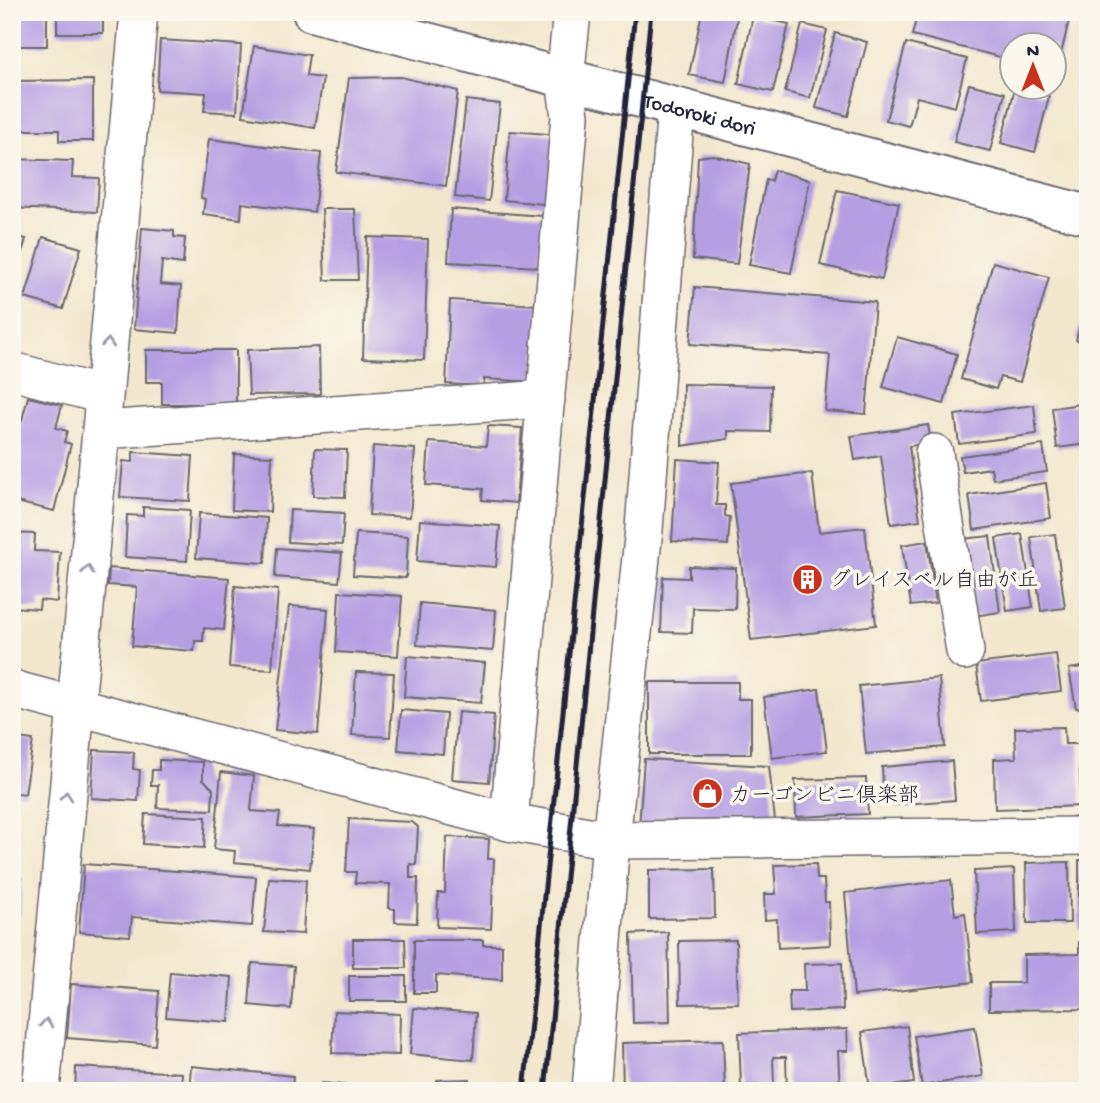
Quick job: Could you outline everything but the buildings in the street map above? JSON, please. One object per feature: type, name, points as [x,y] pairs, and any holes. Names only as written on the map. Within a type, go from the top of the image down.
[{"type":"street","points":[[41,1091],[139,12]]},
{"type":"street","name":"Todoroki dori","points":[[312,12],[1088,215]]},
{"type":"street","points":[[509,822],[570,116],[565,79],[572,12]]},
{"type":"street","points":[[591,1091],[611,839],[642,543],[676,107]]},
{"type":"street","points":[[12,371],[102,412],[546,399]]},
{"type":"street","points":[[934,453],[965,651]]},
{"type":"street","points":[[12,689],[509,822],[611,839],[1088,836]]},
{"type":"railway","points":[[524,1091],[635,12]]},
{"type":"railway","points":[[545,1091],[651,12]]},
{"type":"place","name":"グレイスベル自由が丘","points":[[807,579]]},
{"type":"place","name":"カーゴンビニ倶楽部","points":[[707,794]]}]
